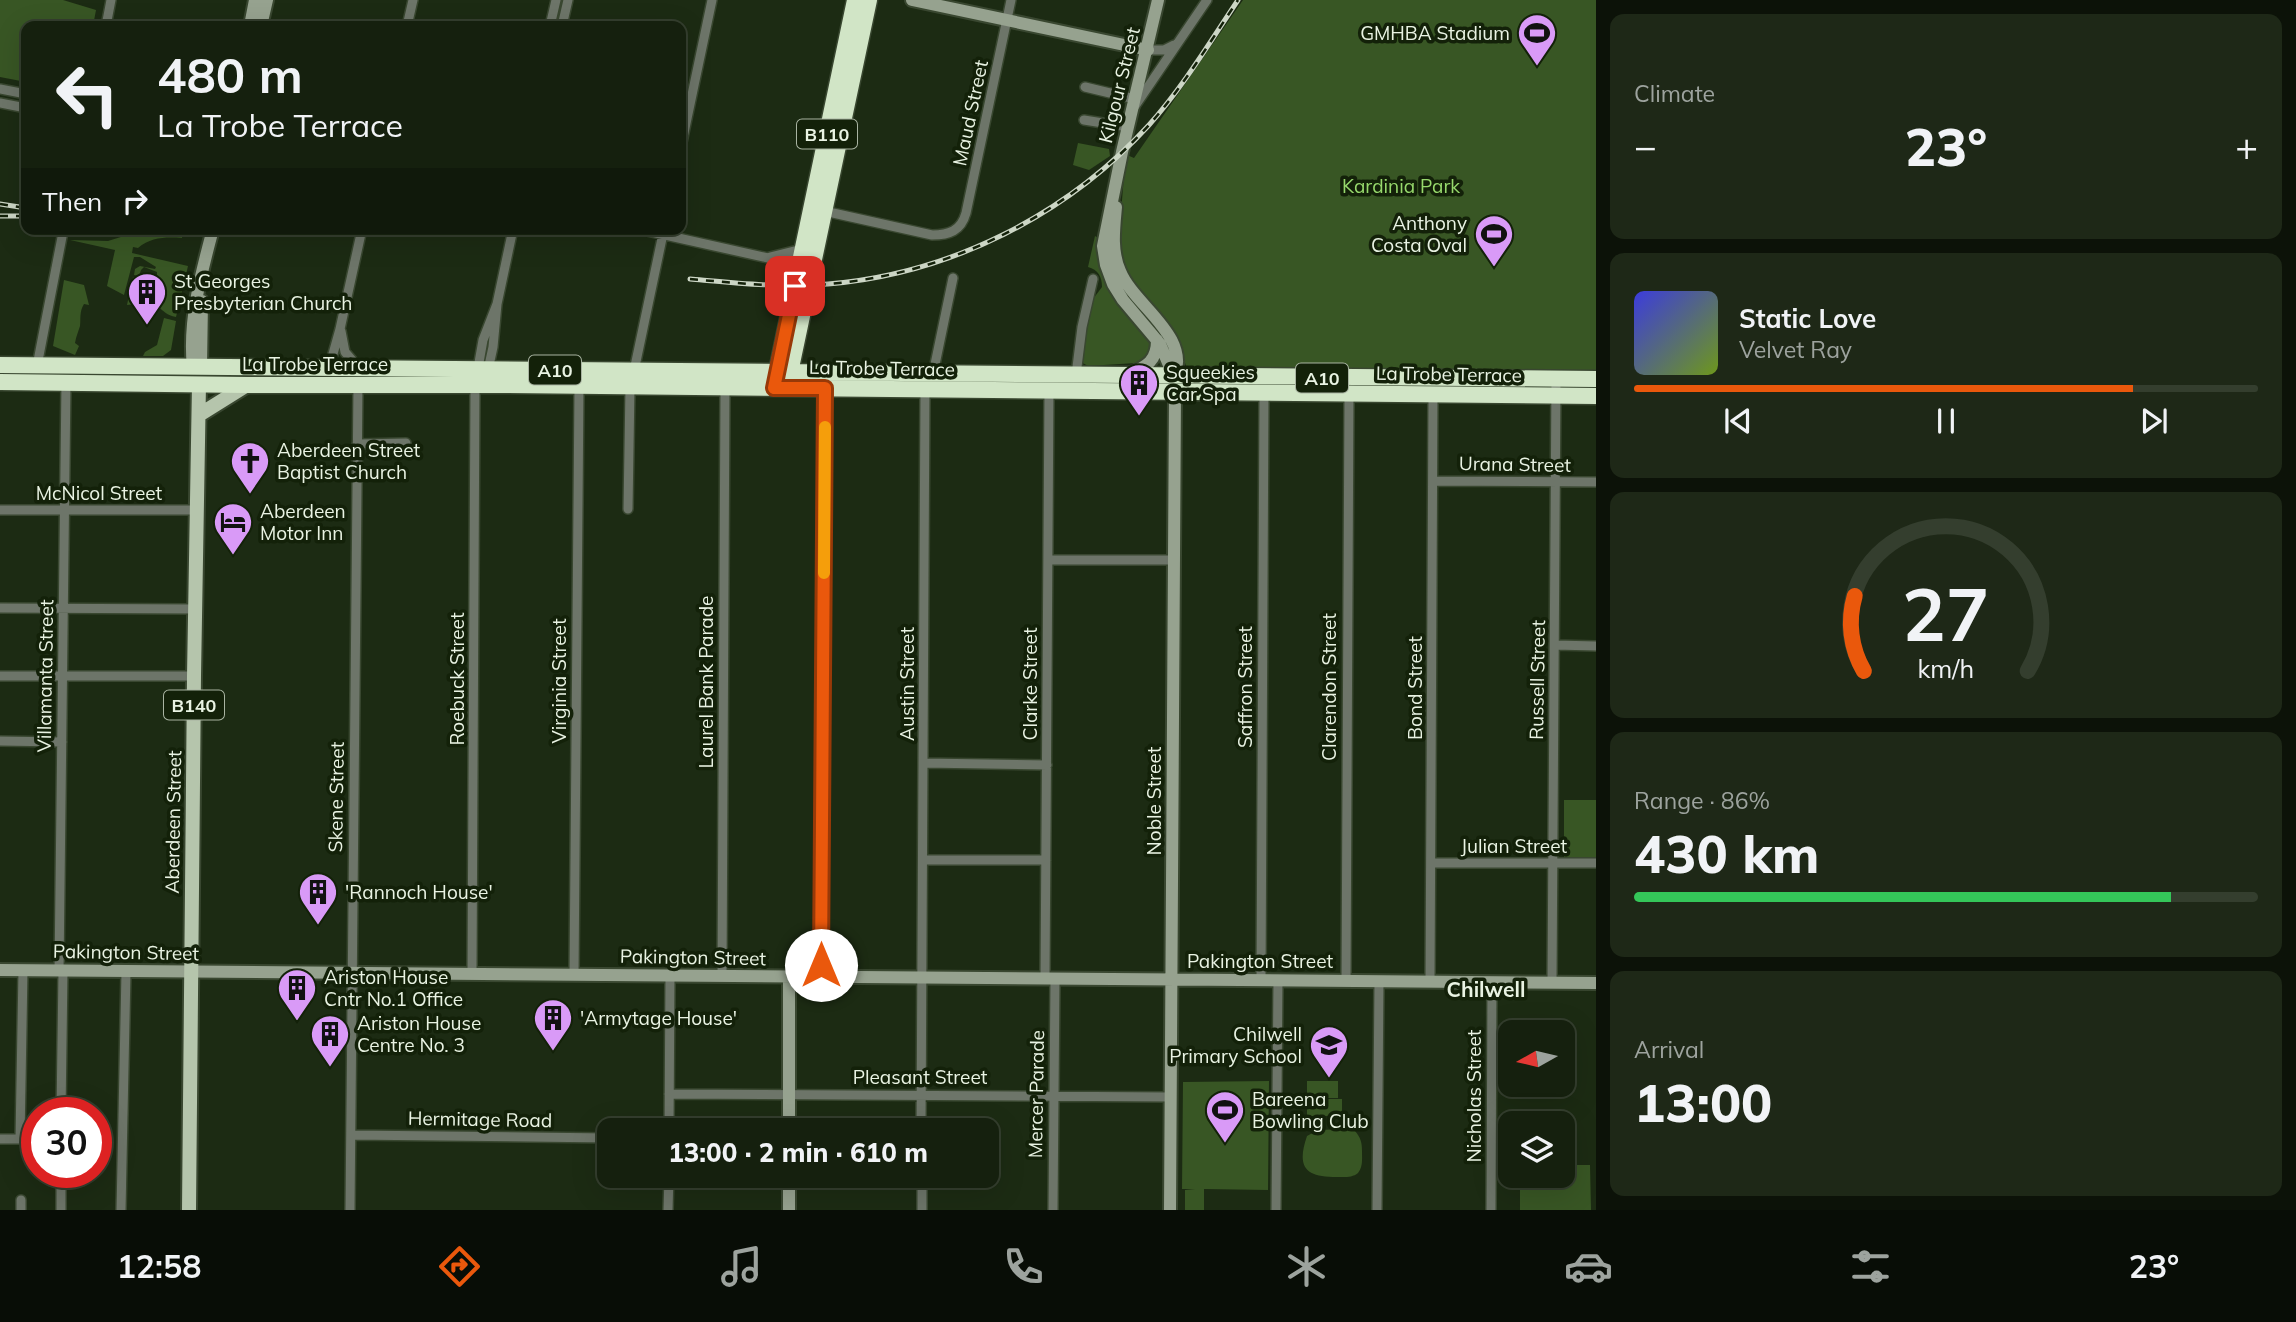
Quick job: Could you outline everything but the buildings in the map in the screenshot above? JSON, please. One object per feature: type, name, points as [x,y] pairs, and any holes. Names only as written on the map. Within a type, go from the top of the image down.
[{"type":"highway","name":"B110","points":[[782,380],[802,249],[855,0]]},
{"type":"highway","name":"B110","points":[[782,380],[824,211],[869,0]]},
{"type":"highway","points":[[799,267],[807,260],[817,216],[824,211]]},
{"type":"highway","name":"La Trobe Terrace","points":[[0,365],[329,368],[359,377]]},
{"type":"highway","name":"B140","points":[[197,367],[198,387]]},
{"type":"highway","name":"La Trobe Terrace","points":[[0,382],[198,387],[359,377],[634,371],[782,380],[825,388],[1049,391],[1174,385],[1596,379]]},
{"type":"highway","name":"La Trobe Terrace","points":[[480,375],[579,387],[725,388],[782,380],[933,374],[1076,375],[1125,376],[1174,385],[1264,394],[1596,396]]},
{"type":"main road","points":[[199,415],[247,385]]},
{"type":"main road","name":"Aberdeen Street","points":[[190,1210],[198,387]]},
{"type":"street","points":[[107,21],[111,0]]},
{"type":"street","points":[[251,21],[255,0]]},
{"type":"street","points":[[262,21],[267,0]]},
{"type":"street","points":[[408,21],[413,0]]},
{"type":"street","points":[[551,21],[556,0]]},
{"type":"street","points":[[563,21],[568,0]]},
{"type":"street","points":[[686,123],[712,0]]},
{"type":"street","points":[[912,0],[1148,50],[1164,50],[1175,44]]},
{"type":"street","name":"Maud Street","points":[[824,211],[932,235],[943,235],[957,230],[965,217],[1011,0]]},
{"type":"street","points":[[1085,87],[1134,104],[1207,0]]},
{"type":"street","name":"Kilgour Street","points":[[1159,3],[1103,239],[1104,259],[1110,277],[1119,295],[1157,340],[1174,385]]},
{"type":"street","points":[[0,89],[21,93]]},
{"type":"street","points":[[0,103],[21,107]]},
{"type":"street","points":[[1086,118],[1128,127]]},
{"type":"street","name":"Kilgour Street","points":[[1118,172],[1114,239],[1117,264],[1126,284],[1160,323],[1173,344],[1178,364],[1174,385]]},
{"type":"street","points":[[197,367],[191,344],[193,318],[212,235]]},
{"type":"street","points":[[329,368],[361,235]]},
{"type":"street","name":"Roebuck Street","points":[[472,974],[474,406],[485,332],[497,304],[512,235]]},
{"type":"street","points":[[634,371],[663,235]]},
{"type":"street","points":[[676,235],[799,267]]},
{"type":"street","points":[[37,366],[62,237]]},
{"type":"street","points":[[768,257],[802,249]]},
{"type":"street","points":[[933,374],[953,278]]},
{"type":"street","points":[[1076,375],[1082,327],[1093,279]]},
{"type":"street","points":[[197,367],[201,287]]},
{"type":"street","points":[[340,329],[346,354],[359,377]]},
{"type":"street","points":[[1125,376],[1151,363],[1156,353],[1157,340]]},
{"type":"street","points":[[169,367],[191,344]]},
{"type":"street","name":"Skene Street","points":[[350,1210],[359,377]]},
{"type":"street","name":"Russell Street","points":[[1552,982],[1556,379]]},
{"type":"street","name":"Villamanta Street","points":[[61,1097],[66,382]]},
{"type":"street","name":"Noble Street","points":[[1170,1210],[1174,385]]},
{"type":"street","name":"Virginia Street","points":[[575,975],[579,387]]},
{"type":"street","points":[[628,509],[630,387]]},
{"type":"street","name":"Laurel Bank Parade","points":[[722,976],[725,388]]},
{"type":"street","points":[[821,977],[825,388]]},
{"type":"street","name":"Austin Street","points":[[921,1118],[925,390]]},
{"type":"street","name":"Clarke Street","points":[[1049,391],[1046,860],[1050,979]]},
{"type":"street","name":"Saffron Street","points":[[1261,980],[1264,394]]},
{"type":"street","name":"Clarendon Street","points":[[1346,981],[1349,394]]},
{"type":"street","name":"Bond Street","points":[[1430,981],[1433,395]]},
{"type":"street","points":[[357,444],[406,443]]},
{"type":"street","name":"Urana Street","points":[[1433,481],[1596,482]]},
{"type":"street","name":"McNicol Street","points":[[0,509],[197,510]]},
{"type":"street","points":[[1048,560],[1175,560]]},
{"type":"street","points":[[0,608],[195,609]]},
{"type":"street","points":[[1555,645],[1596,646]]},
{"type":"street","points":[[0,676],[194,676]]},
{"type":"street","points":[[0,741],[62,742]]},
{"type":"street","points":[[924,764],[1046,765]]},
{"type":"street","points":[[924,860],[1046,860]]},
{"type":"street","name":"Julian Street","points":[[1432,863],[1596,863]]},
{"type":"street","name":"Pakington Street","points":[[0,970],[1596,983]]},
{"type":"street","points":[[0,1139],[20,1139],[23,970]]},
{"type":"street","points":[[121,1210],[126,972]]},
{"type":"street","points":[[669,1118],[670,976]]},
{"type":"street","points":[[789,977],[789,1118]]},
{"type":"street","name":"Mercer Parade","points":[[1050,979],[1054,1095],[1053,1210]]},
{"type":"street","points":[[1276,1210],[1278,980]]},
{"type":"street","points":[[1377,1210],[1378,981]]},
{"type":"street","name":"Nicholas Street","points":[[1491,1210],[1492,982]]},
{"type":"street","name":"Pleasant Street","points":[[669,1094],[1171,1097]]},
{"type":"street","name":"Hermitage Road","points":[[351,1135],[597,1138]]},
{"type":"street","points":[[61,1188],[61,1210]]},
{"type":"street","points":[[668,1210],[669,1188]]},
{"type":"street","points":[[789,1188],[789,1210]]},
{"type":"street","points":[[922,1188],[922,1210]]},
{"type":"green space","points":[[0,0],[63,0],[96,10],[94,21],[21,21],[21,81],[0,77]]},
{"type":"green space","name":"Kardinia Park","points":[[1243,0],[1596,0],[1596,373],[1187,369],[1176,335],[1130,281],[1121,260],[1119,237],[1125,163],[1127,155],[1134,158]]},
{"type":"green space","points":[[1078,143],[1109,149],[1110,156],[1089,170],[1073,165]]},
{"type":"green space","points":[[127,235],[182,235],[182,238],[153,240],[138,248],[133,247],[132,253],[188,266],[176,317],[153,304],[127,305],[133,277],[140,278],[139,287],[163,289],[163,280],[157,278],[157,272],[144,267],[139,276],[134,275],[135,269],[140,266],[156,267],[140,257],[134,257],[124,295],[107,286],[115,250],[70,240],[108,241]]},
{"type":"green space","points":[[1095,236],[1098,238],[1108,286],[1116,300],[1143,332],[1150,346],[1151,354],[1136,363],[1088,366],[1081,362],[1093,299],[1102,287],[1099,274],[1088,267]]},
{"type":"green space","points":[[64,280],[84,285],[89,305],[84,304],[81,310],[75,343],[79,346],[75,355],[53,346]]},
{"type":"green space","points":[[164,318],[176,321],[171,350],[163,356],[143,356],[157,345]]},
{"type":"green space","points":[[1564,800],[1596,800],[1596,858],[1564,858]]},
{"type":"green space","name":"Bareena Bowling Club","points":[[1269,1081],[1268,1190],[1204,1189],[1204,1210],[1185,1210],[1185,1190],[1195,1189],[1182,1189],[1183,1082]]},
{"type":"green space","points":[[1307,1081],[1338,1081],[1338,1098],[1307,1098]]},
{"type":"green space","points":[[1307,1099],[1342,1099],[1342,1116],[1307,1116]]},
{"type":"green space","points":[[1318,1130],[1355,1131],[1361,1143],[1362,1163],[1358,1173],[1348,1177],[1326,1177],[1306,1168],[1303,1156],[1307,1136]]},
{"type":"green space","points":[[1575,1165],[1590,1165],[1591,1210],[1520,1210],[1520,1188],[1575,1188]]},
{"type":"railway","points":[[690,279],[794,285],[873,278],[918,268],[962,253],[1004,234],[1044,212],[1117,157],[1149,125],[1185,80],[1238,0]]},
{"type":"railway","points":[[0,204],[21,207]]},
{"type":"railway","points":[[0,216],[21,216]]},
{"type":"slow traffic","points":[[824,573],[825,427]]},
{"type":"place","name":"GMHBA Stadium","points":[[1537,67]]},
{"type":"place","name":"Anthony Costa Oval","points":[[1494,268]]},
{"type":"place","name":"St Georges Presbyterian Church","points":[[147,326]]},
{"type":"place","name":"Squeekies Car Spa","points":[[1139,417]]},
{"type":"place","name":"Aberdeen Street Baptist Church","points":[[250,495]]},
{"type":"place","name":"Aberdeen Motor Inn","points":[[233,556]]},
{"type":"place","name":"'Rannoch House'","points":[[318,926]]},
{"type":"place","name":"Ariston House Cntr No.1 Office","points":[[297,1022]]},
{"type":"place","name":"'Armytage House'","points":[[553,1052]]},
{"type":"place","name":"Ariston House Centre No. 3","points":[[330,1068]]},
{"type":"place","name":"Chilwell Primary School","points":[[1329,1079]]},
{"type":"place","name":"Bareena Bowling Club","points":[[1225,1144]]},
{"type":"district","name":"Chilwell","points":[[1486,989]]},
{"type":"route","points":[[795,286],[774,388],[825,388],[821,965]]}]
